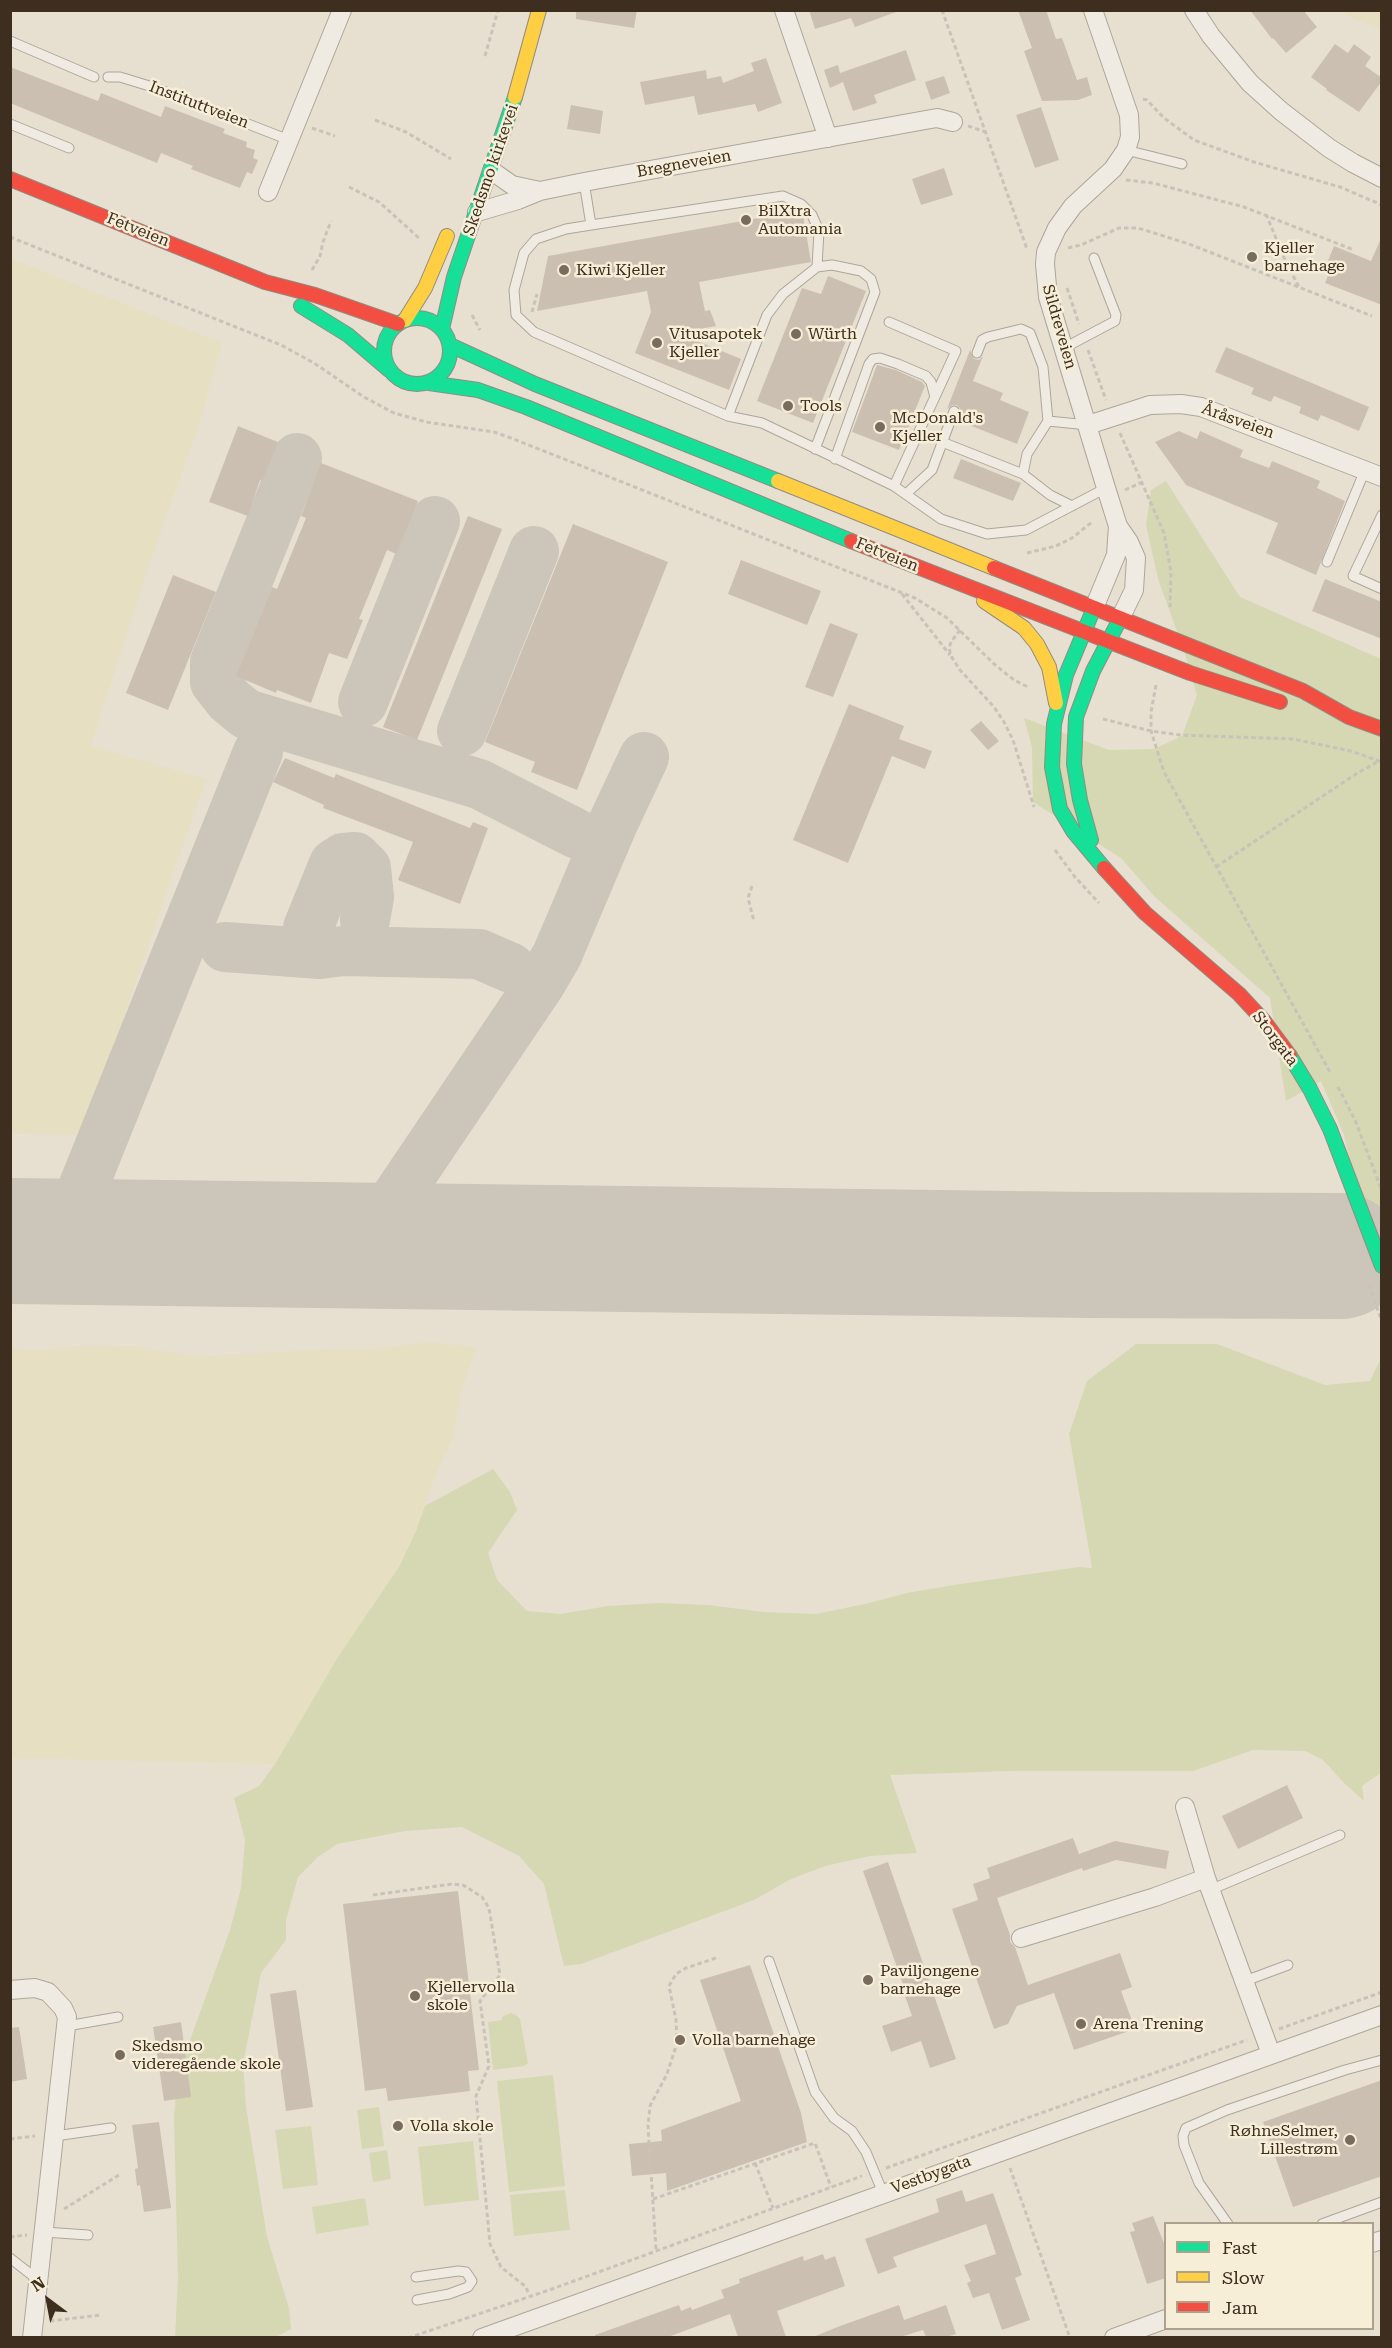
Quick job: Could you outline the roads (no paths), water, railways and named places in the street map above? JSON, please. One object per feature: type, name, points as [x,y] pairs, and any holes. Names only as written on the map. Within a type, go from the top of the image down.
[{"type":"main road","name":"Skedsmo kirkevei","points":[[442,329],[452,285],[530,52],[539,10]]},
{"type":"main road","name":"Fetveien","points":[[10,179],[265,282],[401,322]]},
{"type":"main road","name":"Skedsmo kirkevei","points":[[401,322],[430,279],[453,218]]},
{"type":"main road","name":"Fetveien","points":[[265,282],[348,335],[389,370]]},
{"type":"main road","points":[[413,318],[429,320],[442,329],[450,345],[448,363],[437,378],[429,383],[411,384],[402,381],[389,370],[384,345],[387,337],[401,322],[413,318]]},
{"type":"main road","name":"Fetveien","points":[[450,345],[526,380],[1120,619],[1303,690],[1349,717]]},
{"type":"main road","name":"Fetveien","points":[[429,383],[478,390],[526,407],[956,582],[1222,685],[1289,705]]},
{"type":"main road","points":[[956,582],[1030,635],[1049,667],[1056,708]]},
{"type":"main road","name":"Storgata","points":[[1094,608],[1066,675],[1056,708],[1052,767],[1060,808],[1073,831],[1097,861],[1145,913],[1239,994],[1264,1021],[1287,1052],[1310,1089],[1330,1129],[1382,1266]]},
{"type":"main road","name":"Storgata","points":[[1097,861],[1077,784],[1074,746],[1082,696],[1120,619]]},
{"type":"main road","name":"Fetveien","points":[[1309,710],[1349,717],[1382,729]]},
{"type":"street","points":[[267,192],[342,10]]},
{"type":"street","points":[[784,10],[828,138]]},
{"type":"street","points":[[1093,10],[1131,126],[1126,150]]},
{"type":"street","points":[[1194,10],[1211,36],[1250,83],[1281,111],[1353,164],[1382,178]]},
{"type":"street","name":"Bregneveien","points":[[477,212],[540,191],[584,182],[937,118],[954,122]]},
{"type":"street","name":"Sildreveien","points":[[1088,425],[1048,297],[1046,252],[1050,239],[1064,217],[1113,169],[1126,150]]},
{"type":"street","name":"Bregneveien","points":[[492,171],[512,185],[540,191]]},
{"type":"street","name":"Åråsveien","points":[[1088,425],[1150,405],[1173,404],[1201,407],[1373,473]]},
{"type":"street","points":[[1088,425],[1114,490],[1118,526],[1116,555],[1094,608]]},
{"type":"street","points":[[1118,526],[1130,542],[1136,558],[1134,590],[1120,619]]},
{"type":"street","points":[[1185,1807],[1208,1884],[1271,2055]]},
{"type":"street","points":[[1021,1938],[1155,1897],[1208,1884]]},
{"type":"street","points":[[10,1990],[35,1988],[48,1992],[63,2008],[67,2026],[32,2330]]},
{"type":"street","name":"Vestbygata","points":[[482,2337],[532,2329],[883,2193],[1382,2015]]},
{"type":"street","points":[[1114,2337],[1164,2320]]},
{"type":"lane","points":[[10,41],[94,77]]},
{"type":"lane","name":"Instituttveien","points":[[108,77],[120,77],[293,131]]},
{"type":"lane","points":[[10,124],[69,148]]},
{"type":"lane","points":[[1126,150],[1182,164]]},
{"type":"lane","points":[[584,182],[591,225]]},
{"type":"lane","points":[[817,267],[819,231],[812,215],[801,204],[783,196],[591,225],[566,229],[536,239],[524,253],[514,290],[516,315],[534,332],[728,416],[762,423],[894,486],[941,519],[987,534],[1026,530],[1072,506],[1114,490]]},
{"type":"lane","points":[[1064,348],[1115,321],[1116,315],[1094,258]]},
{"type":"lane","points":[[728,416],[767,315],[783,294],[817,267],[832,265],[861,271],[871,279],[875,292],[815,449]]},
{"type":"lane","points":[[889,322],[956,351],[894,486]]},
{"type":"lane","points":[[977,353],[982,340],[1021,329],[1030,333],[1043,367],[1048,421],[1027,454],[1023,474]]},
{"type":"lane","points":[[835,459],[869,364],[873,359],[880,358],[926,376],[931,382],[935,397]]},
{"type":"lane","points":[[906,494],[932,470],[954,411]]},
{"type":"lane","points":[[1048,421],[1088,425]]},
{"type":"lane","points":[[942,442],[1023,474],[1050,495],[1072,506]]},
{"type":"lane","points":[[1327,562],[1373,473]]},
{"type":"lane","points":[[1382,515],[1353,576],[1382,589]]},
{"type":"lane","points":[[1208,1884],[1340,1835]]},
{"type":"lane","points":[[770,1961],[815,2092],[834,2118],[852,2132],[866,2152],[883,2193]]},
{"type":"lane","points":[[1245,1982],[1288,1965]]},
{"type":"lane","points":[[67,2026],[118,2017]]},
{"type":"lane","points":[[1227,2222],[1199,2183],[1184,2145],[1183,2136],[1186,2128],[1227,2110],[1345,2070],[1382,2060]]},
{"type":"lane","points":[[55,2135],[111,2128]]},
{"type":"lane","points":[[1325,2222],[1382,2202]]},
{"type":"lane","points":[[44,2227],[88,2235]]},
{"type":"lane","points":[[10,2259],[38,2280]]},
{"type":"lane","points":[[416,2277],[458,2271],[466,2272],[472,2281],[468,2287],[449,2294],[417,2300]]},
{"type":"place","name":"BilXtra Automania","points":[[746,220]]},
{"type":"place","name":"Kjeller barnehage","points":[[1252,257]]},
{"type":"place","name":"Kiwi Kjeller","points":[[564,270]]},
{"type":"place","name":"Würth","points":[[796,334]]},
{"type":"place","name":"Vitusapotek Kjeller","points":[[657,343]]},
{"type":"place","name":"Tools","points":[[788,406]]},
{"type":"place","name":"McDonald's Kjeller","points":[[880,427]]},
{"type":"place","name":"Paviljongene barnehage","points":[[868,1980]]},
{"type":"place","name":"Kjellervolla skole","points":[[415,1996]]},
{"type":"place","name":"Arena Trening","points":[[1081,2024]]},
{"type":"place","name":"Volla barnehage","points":[[680,2040]]},
{"type":"place","name":"Skedsmo videregående skole","points":[[120,2055]]},
{"type":"place","name":"Volla skole","points":[[398,2126]]},
{"type":"place","name":"RøhneSelmer, Lillestrøm","points":[[1350,2140]]}]
